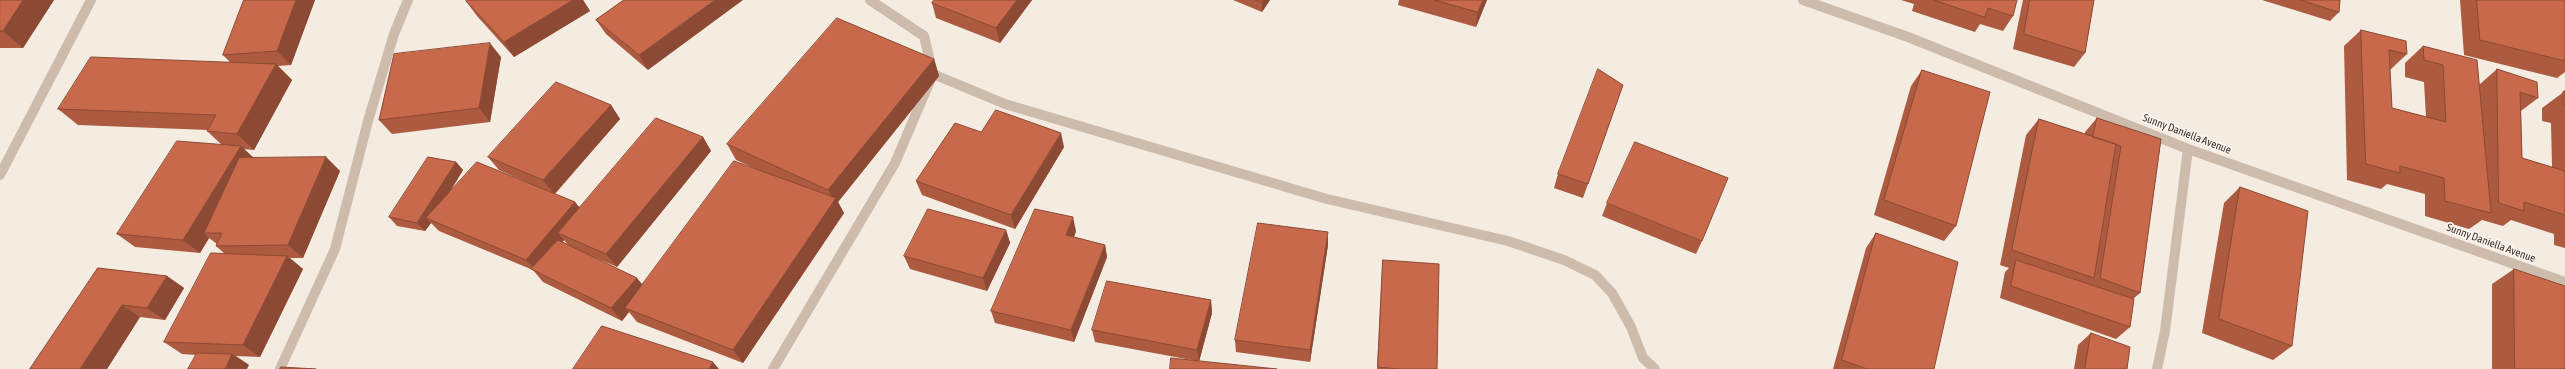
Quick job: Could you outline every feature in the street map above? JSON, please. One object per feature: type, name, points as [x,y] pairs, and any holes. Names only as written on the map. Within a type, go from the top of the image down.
[{"type":"street","points":[[0,175],[92,0]]},
{"type":"street","points":[[280,369],[335,249],[368,121],[394,34],[408,0]]},
{"type":"street","points":[[773,369],[895,163],[933,74],[924,36],[870,0]]},
{"type":"street","name":"Sunny Daniella Avenue","points":[[1803,0],[1908,38],[2188,149],[2565,282]]},
{"type":"street","points":[[933,74],[1005,104],[1183,157],[1327,199],[1508,241],[1564,260],[1595,275],[1612,293],[1631,327],[1643,358],[1655,369]]},
{"type":"street","points":[[2158,369],[2165,331],[2188,149]]},
{"type":"building","points":[[0,0],[23,0],[3,31],[0,31]]},
{"type":"building","points":[[244,0],[296,0],[277,51],[223,55]]},
{"type":"building","points":[[573,0],[504,42],[466,1]]},
{"type":"building","points":[[624,0],[715,0],[639,55],[596,20]]},
{"type":"building","points":[[934,0],[1017,0],[996,28],[932,3]]},
{"type":"building","points":[[1435,0],[1483,0],[1478,12]]},
{"type":"building","points":[[1934,0],[2017,0],[2013,16],[1988,8],[1985,17]]},
{"type":"building","points":[[2030,0],[2094,0],[2085,53],[2024,34]]},
{"type":"building","points":[[2301,0],[2340,0],[2339,12]]},
{"type":"building","points":[[2477,0],[2565,0],[2565,61],[2480,40]]},
{"type":"building","points":[[837,18],[934,59],[828,190],[727,144]]},
{"type":"building","points":[[2361,30],[2406,41],[2407,54],[2389,50],[2392,108],[2446,122],[2443,65],[2424,60],[2423,46],[2477,60],[2491,213],[2445,201],[2444,178],[2400,166],[2400,173],[2366,164]]},
{"type":"building","points":[[490,43],[479,108],[379,120],[394,54]]},
{"type":"building","points":[[91,57],[276,64],[237,134],[207,131],[216,115],[58,109]]},
{"type":"building","points":[[1598,69],[1623,85],[1588,184],[1558,174]]},
{"type":"building","points":[[2497,69],[2537,82],[2538,98],[2520,92],[2522,158],[2565,171],[2565,215],[2524,202],[2524,211],[2499,203]]},
{"type":"building","points":[[1922,70],[1990,92],[1956,226],[1884,200]]},
{"type":"building","points":[[556,82],[611,105],[543,180],[488,157]]},
{"type":"building","points":[[2565,91],[2565,105],[2563,104],[2563,92]]},
{"type":"building","points":[[996,110],[1061,133],[1011,215],[916,181],[955,123],[981,132]]},
{"type":"building","points":[[656,118],[703,137],[606,254],[558,233]]},
{"type":"building","points":[[2097,118],[2161,139],[2140,293],[2100,278],[2121,146],[2093,137]]},
{"type":"building","points":[[2039,119],[2116,144],[2094,278],[2012,250]]},
{"type":"building","points":[[177,141],[241,146],[183,240],[117,234]]},
{"type":"building","points":[[1635,142],[1728,178],[1702,241],[1607,203]]},
{"type":"building","points":[[326,157],[288,245],[216,246],[222,233],[204,233],[239,158]]},
{"type":"building","points":[[428,157],[456,162],[417,223],[389,217]]},
{"type":"building","points":[[734,161],[836,198],[733,350],[625,308]]},
{"type":"building","points":[[477,162],[575,202],[526,260],[426,218]]},
{"type":"building","points":[[2240,187],[2308,211],[2292,346],[2219,319]]},
{"type":"building","points":[[928,209],[1006,230],[983,278],[904,256]]},
{"type":"building","points":[[1035,209],[1073,217],[1066,235],[1105,245],[1071,330],[991,311]]},
{"type":"building","points":[[1258,223],[1328,232],[1310,350],[1235,340]]},
{"type":"building","points":[[1876,233],[1958,262],[1934,369],[1867,369],[1842,360]]},
{"type":"building","points":[[558,240],[637,278],[611,308],[531,269]]},
{"type":"building","points":[[211,253],[287,256],[243,345],[164,342]]},
{"type":"building","points":[[1383,260],[1439,264],[1437,369],[1400,369],[1378,367]]},
{"type":"building","points":[[2016,260],[2134,299],[2130,327],[2011,286]]},
{"type":"building","points":[[98,268],[167,276],[147,308],[122,305],[80,369],[30,369]]},
{"type":"building","points":[[2514,269],[2565,286],[2565,369],[2515,369]]},
{"type":"building","points":[[1107,281],[1211,300],[1197,350],[1092,330]]},
{"type":"building","points":[[602,326],[713,362],[709,369],[573,369]]},
{"type":"building","points":[[2091,333],[2130,347],[2127,369],[2085,369]]},
{"type":"building","points":[[197,353],[232,354],[225,369],[188,369]]},
{"type":"building","points":[[1171,358],[1277,369],[1170,369]]},
{"type":"building","points":[[281,367],[316,369],[280,369]]}]
